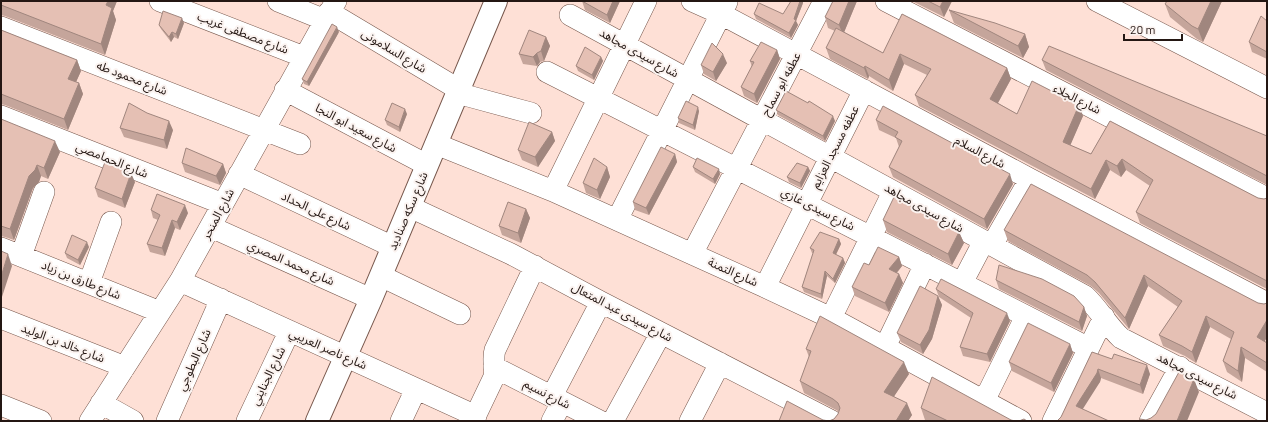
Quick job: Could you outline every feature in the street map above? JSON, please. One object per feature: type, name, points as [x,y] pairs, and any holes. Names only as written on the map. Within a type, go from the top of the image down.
[{"type":"street","name":"شارع مصطفى غريب","points":[[160,1],[304,57]]},
{"type":"street","name":"شارع السلامونى","points":[[278,1],[330,11],[458,91],[531,113]]},
{"type":"street","name":"شارع سكه صناديد","points":[[317,421],[381,276],[496,1]]},
{"type":"street","points":[[552,191],[646,1]]},
{"type":"street","name":"شارع السلام","points":[[692,1],[724,7],[797,54],[1030,179],[1267,303]]},
{"type":"street","name":"عطفه ابو سماح","points":[[692,254],[824,1]]},
{"type":"street","name":"شارع الجلاء","points":[[886,1],[1267,198]]},
{"type":"street","points":[[1097,1],[1130,8],[1267,88]]},
{"type":"street","points":[[617,220],[724,7]]},
{"type":"street","name":"شارع المنحر","points":[[90,421],[180,281],[330,11]]},
{"type":"street","name":"شارع سيدى مجاهد","points":[[570,15],[1085,296],[1095,305],[1111,329],[1121,338],[1267,413]]},
{"type":"street","name":"شارع محمود طه","points":[[1,27],[300,144]]},
{"type":"street","name":"شارع سيدى غازي","points":[[547,72],[807,203],[1089,348]]},
{"type":"street","name":"شارع سعيد ابو النجا","points":[[285,90],[427,165]]},
{"type":"street","name":"عطفه مسجد العزايم","points":[[765,287],[864,90]]},
{"type":"street","name":"شارع الحمامصي","points":[[1,116],[223,204]]},
{"type":"street","name":"شارع التمنة","points":[[436,144],[552,191],[831,318],[1021,421]]},
{"type":"street","name":"شارع على الحداد","points":[[239,174],[393,247]]},
{"type":"street","points":[[962,283],[1030,179]]},
{"type":"street","points":[[21,256],[44,192]]},
{"type":"street","points":[[831,318],[893,192]]},
{"type":"street","name":"شارع سيدى عبد المتعال","points":[[410,207],[535,266],[601,302],[720,363],[803,414],[832,421]]},
{"type":"street","points":[[89,283],[111,222]]},
{"type":"street","name":"شارع محمد المصري","points":[[211,227],[371,299]]},
{"type":"street","name":"شارع طارق بن زياد","points":[[1,248],[160,312]]},
{"type":"street","points":[[885,347],[925,264]]},
{"type":"street","points":[[474,418],[494,377],[493,356],[495,350],[535,266]]},
{"type":"street","points":[[381,276],[460,314]]},
{"type":"street","name":"شارع ناصر العريبي","points":[[180,281],[416,389],[474,418]]},
{"type":"street","name":"شارع البطوجي","points":[[167,421],[221,299]]},
{"type":"street","points":[[552,421],[557,399],[601,302]]},
{"type":"street","points":[[984,401],[1026,316]]},
{"type":"street","points":[[1052,421],[1104,317]]},
{"type":"street","name":"شارع خالد بن الوليد","points":[[1,318],[125,367]]},
{"type":"street","name":"شارع الجنايني","points":[[247,421],[289,332]]},
{"type":"street","points":[[613,421],[661,333]]},
{"type":"street","points":[[690,421],[720,363]]},
{"type":"street","name":"شارع نسيم","points":[[494,367],[600,421]]},
{"type":"street","points":[[1150,421],[1180,367]]},
{"type":"street","points":[[401,421],[416,389]]},
{"type":"street","points":[[102,403],[133,421]]},
{"type":"street","points":[[1,406],[41,421]]},
{"type":"building","points":[[1,1],[108,1],[106,5],[112,8],[101,44],[1,5]]},
{"type":"building","points":[[582,1],[613,1],[607,15]]},
{"type":"building","points":[[791,1],[800,1],[794,19],[796,20],[789,33],[754,14],[759,3],[783,14]]},
{"type":"building","points":[[833,1],[849,1],[839,25],[825,17]]},
{"type":"building","points":[[928,1],[943,1],[940,7]]},
{"type":"building","points":[[1167,1],[1211,1],[1198,29],[1192,26],[1165,4]]},
{"type":"building","points":[[949,10],[995,23],[1025,34],[1018,46]]},
{"type":"building","points":[[163,11],[182,18],[176,34],[172,32],[169,37],[159,25]]},
{"type":"building","points":[[902,14],[1007,68],[990,99],[1017,114],[1032,81],[1079,105],[1063,142],[1091,154],[1110,121],[1258,198],[1267,198],[1267,281],[1136,212],[1153,180],[1122,159],[1117,166],[1106,160],[1091,189],[915,95],[931,69],[900,54],[889,80],[865,66],[864,68],[826,48],[836,28],[883,53]]},
{"type":"building","points":[[1261,16],[1267,21],[1267,52],[1249,42]]},
{"type":"building","points":[[332,24],[337,27],[307,82],[302,79]]},
{"type":"building","points":[[1,30],[77,60],[68,79],[79,83],[64,119],[1,94]]},
{"type":"building","points":[[529,30],[546,37],[541,51],[533,57],[519,54]]},
{"type":"building","points":[[761,42],[777,50],[754,94],[741,87],[754,62],[750,61]]},
{"type":"building","points":[[712,43],[723,54],[713,72],[701,65]]},
{"type":"building","points":[[1049,46],[1267,136],[1267,176],[1042,60]]},
{"type":"building","points":[[585,47],[601,57],[592,75],[576,66]]},
{"type":"building","points":[[786,91],[808,103],[809,101],[833,116],[823,136],[776,110]]},
{"type":"building","points":[[686,101],[698,107],[693,125],[678,118]]},
{"type":"building","points":[[129,103],[147,113],[169,121],[164,140],[120,128]]},
{"type":"building","points":[[392,103],[405,109],[399,127],[385,120]]},
{"type":"building","points":[[883,106],[1010,174],[984,219],[889,167],[902,141],[895,137],[898,132],[876,120]]},
{"type":"building","points":[[1,119],[55,141],[44,168],[37,165],[35,170],[29,176],[10,229],[1,226]]},
{"type":"building","points":[[529,122],[552,132],[535,157],[518,150]]},
{"type":"building","points":[[661,147],[675,154],[646,208],[633,202]]},
{"type":"building","points":[[186,148],[223,164],[216,176],[182,163]]},
{"type":"building","points":[[594,158],[607,167],[597,190],[583,183]]},
{"type":"building","points":[[697,158],[719,169],[713,179],[693,167]]},
{"type":"building","points":[[105,162],[131,173],[122,199],[95,188]]},
{"type":"building","points":[[797,163],[808,167],[800,183],[787,177]]},
{"type":"building","points":[[1031,184],[1258,303],[1267,303],[1267,320],[1257,337],[1267,343],[1267,363],[1241,347],[1238,371],[1223,361],[1234,332],[1206,316],[1192,352],[1159,335],[1182,301],[1144,275],[1125,318],[1095,282],[1087,275],[1004,230]]},
{"type":"building","points":[[157,194],[185,205],[177,222],[172,220],[162,248],[147,244],[160,215],[151,210]]},
{"type":"building","points":[[894,197],[959,232],[948,254],[883,220]]},
{"type":"building","points":[[508,202],[526,209],[518,233],[499,226]]},
{"type":"building","points":[[820,232],[839,239],[833,253],[843,258],[833,279],[825,271],[821,294],[802,287],[814,250],[810,248]]},
{"type":"building","points":[[72,235],[87,242],[78,260],[65,253]]},
{"type":"building","points":[[878,247],[899,257],[889,269],[899,274],[885,303],[852,287],[864,263],[869,265]]},
{"type":"building","points":[[1,251],[8,254],[1,277]]},
{"type":"building","points":[[999,265],[1042,279],[1074,296],[1084,307],[1079,322],[996,280]]},
{"type":"building","points":[[941,279],[1007,313],[987,354],[960,347],[973,313],[936,289]]},
{"type":"building","points":[[920,286],[938,296],[929,330],[920,345],[897,333]]},
{"type":"building","points":[[820,316],[904,362],[884,392],[907,403],[896,421],[829,421],[834,419],[838,414],[840,408],[838,403],[800,381],[811,351],[806,349]]},
{"type":"building","points":[[1028,323],[1070,344],[1051,383],[1009,362]]},
{"type":"building","points":[[1092,352],[1112,359],[1114,354],[1147,365],[1140,385],[1098,369],[1076,406],[1109,421],[1057,421],[1061,417]]},
{"type":"building","points":[[1179,372],[1194,379],[1177,421],[1139,421],[1140,419],[1146,420],[1151,418],[1156,414]]},
{"type":"building","points":[[932,377],[1015,421],[948,421],[921,408]]},
{"type":"building","points":[[787,401],[823,420],[829,421],[779,421]]}]
